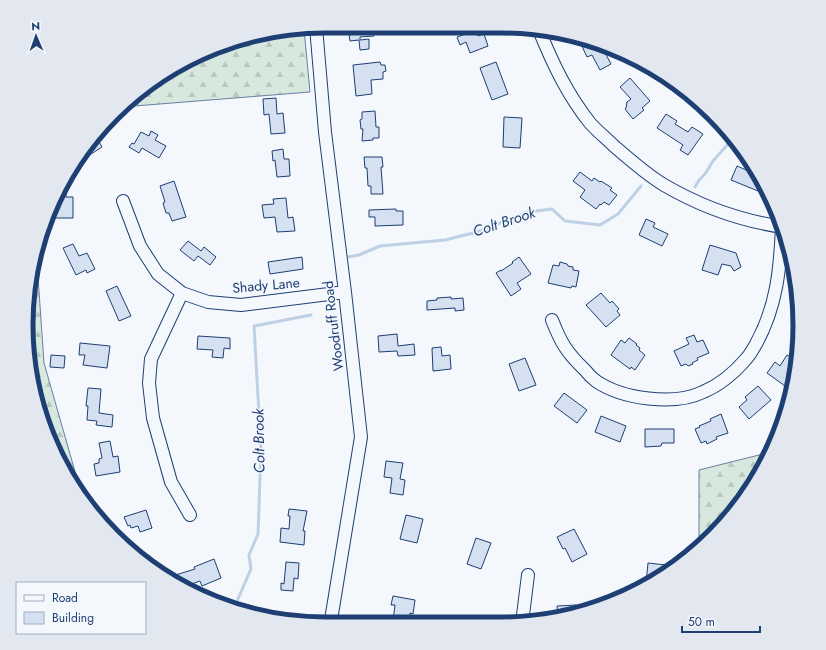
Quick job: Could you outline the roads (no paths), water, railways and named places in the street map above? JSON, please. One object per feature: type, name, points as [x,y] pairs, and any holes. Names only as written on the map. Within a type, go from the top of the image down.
[{"type":"street","name":"Woodruff Road","points":[[317,33],[325,132],[361,436],[331,617]]},
{"type":"street","points":[[541,36],[557,71],[572,98],[591,124],[626,157],[663,185],[705,206],[748,220],[776,226]]},
{"type":"street","name":"Shady Lane","points":[[123,201],[140,246],[158,274],[182,293],[208,302],[241,305],[345,292]]},
{"type":"street","points":[[552,320],[561,341],[572,358],[595,380],[620,393],[647,399],[676,399],[702,393],[723,381],[747,358],[765,328],[776,293],[781,243]]},
{"type":"street","points":[[182,293],[151,360],[149,383],[153,418],[171,482],[190,515]]},
{"type":"street","points":[[523,616],[528,575]]},
{"type":"waterway","name":"Colt Brook","points":[[695,187],[713,161],[730,143]]},
{"type":"waterway","name":"Colt Brook","points":[[348,257],[359,255],[380,246],[445,240],[477,232],[528,212],[552,209],[565,221],[600,225],[618,214],[641,186]]},
{"type":"waterway","name":"Colt Brook","points":[[236,603],[251,569],[249,555],[258,534],[261,450],[254,326],[311,315]]}]
